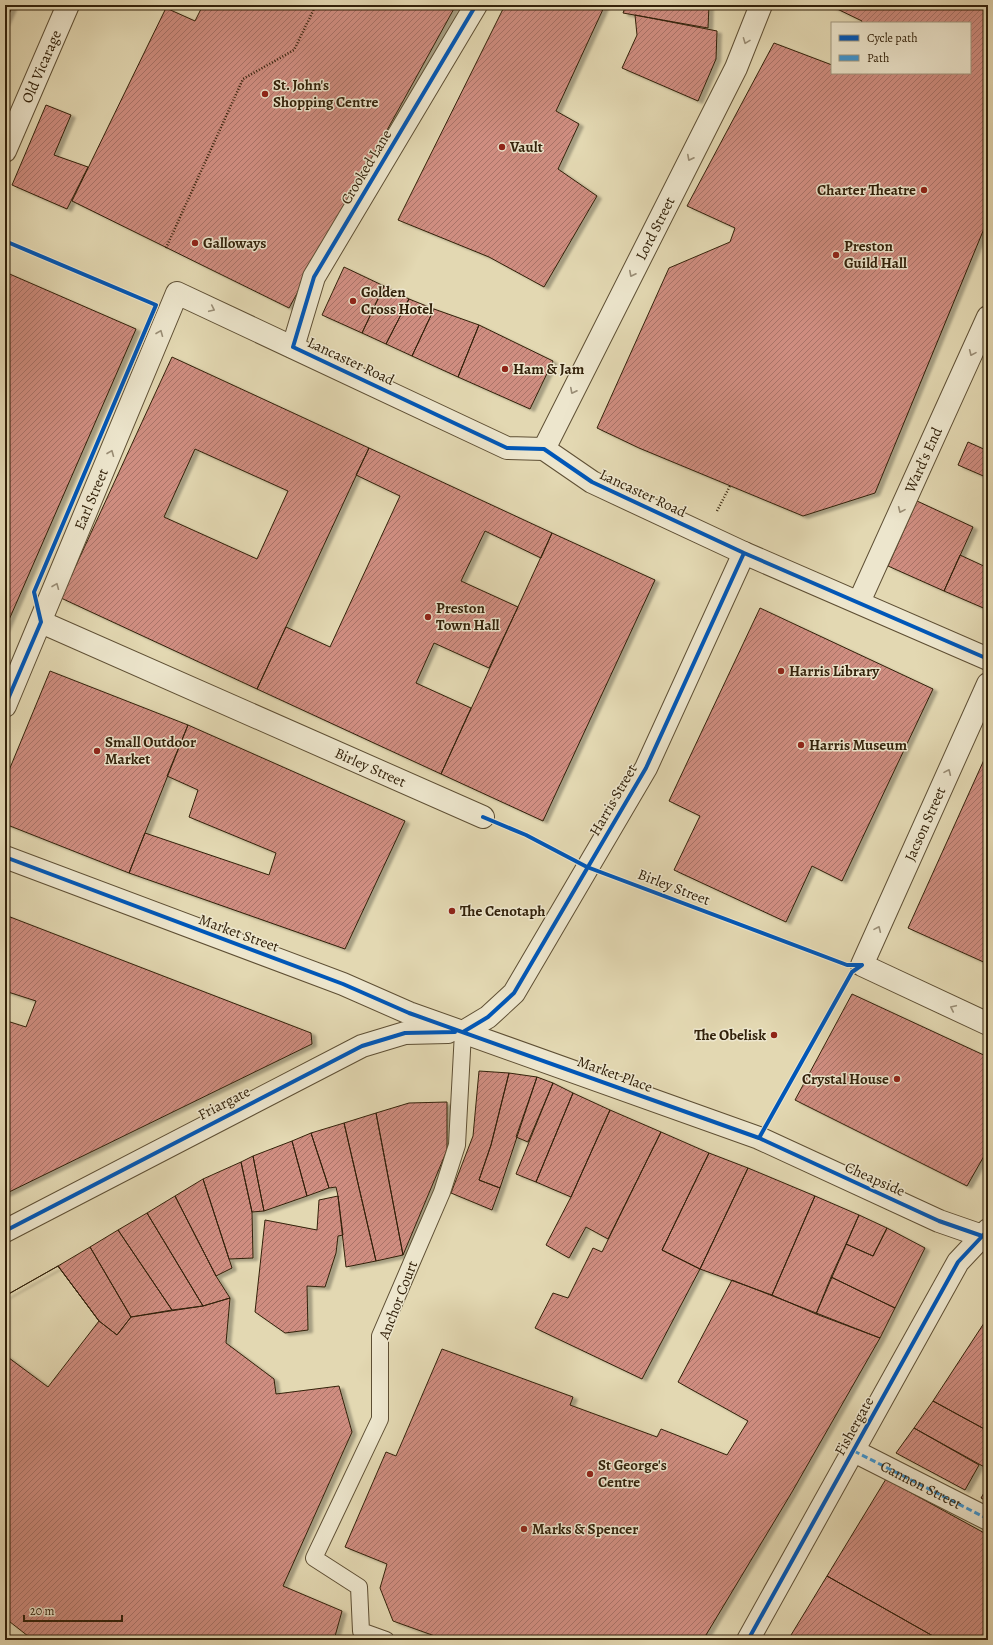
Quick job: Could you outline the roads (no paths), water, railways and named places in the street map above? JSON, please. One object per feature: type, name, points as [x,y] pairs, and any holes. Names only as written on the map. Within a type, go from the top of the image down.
[{"type":"street","name":"Old Vicarage","points":[[5,150],[68,5]]},
{"type":"street","name":"Crooked Lane","points":[[293,347],[314,277],[476,5]]},
{"type":"street","name":"Lord Street","points":[[544,449],[736,68],[761,5]]},
{"type":"street","name":"Lancaster Road","points":[[177,293],[507,448],[544,449],[592,482],[744,553],[860,602],[988,659]]},
{"type":"street","name":"Earl Street","points":[[5,706],[177,293]]},
{"type":"street","name":"Ward's End","points":[[860,602],[988,317]]},
{"type":"street","name":"Harris Street","points":[[463,1032],[488,1017],[514,993],[646,768],[744,553]]},
{"type":"street","name":"Birley Street","points":[[41,622],[483,817]]},
{"type":"street","name":"Jacson Street","points":[[988,684],[862,965],[988,1024]]},
{"type":"street","name":"Market Street","points":[[5,857],[343,984],[409,1013],[463,1032]]},
{"type":"street","name":"Market Place","points":[[463,1032],[759,1138]]},
{"type":"street","name":"Friargate","points":[[5,1231],[362,1046],[405,1033],[463,1032]]},
{"type":"street","name":"Cheapside","points":[[759,1138],[939,1221],[986,1235]]},
{"type":"street","name":"Fishergate","points":[[748,1640],[958,1262],[986,1235]]},
{"type":"street","name":"Cannon Street","points":[[854,1451],[988,1519]]},
{"type":"lane","name":"Anchor Court","points":[[386,1640],[361,1631],[359,1587],[314,1558],[380,1419],[380,1336],[442,1192],[457,1145],[463,1032]]},
{"type":"place","name":"St. John's Shopping Centre","points":[[265,94]]},
{"type":"place","name":"Vault","points":[[502,147]]},
{"type":"place","name":"Charter Theatre","points":[[924,190]]},
{"type":"place","name":"Galloways","points":[[195,243]]},
{"type":"place","name":"Preston Guild Hall","points":[[836,255]]},
{"type":"place","name":"Golden Cross Hotel","points":[[353,301]]},
{"type":"place","name":"Ham & Jam","points":[[505,369]]},
{"type":"place","name":"Preston Town Hall","points":[[428,617]]},
{"type":"place","name":"Harris Library","points":[[781,671]]},
{"type":"place","name":"Harris Museum","points":[[801,745]]},
{"type":"place","name":"Small Outdoor Market","points":[[97,751]]},
{"type":"place","name":"The Cenotaph","points":[[452,911]]},
{"type":"place","name":"The Obelisk","points":[[774,1035]]},
{"type":"place","name":"Crystal House","points":[[897,1079]]},
{"type":"place","name":"St George's Centre","points":[[590,1474]]},
{"type":"place","name":"Marks & Spencer","points":[[524,1529]]}]
